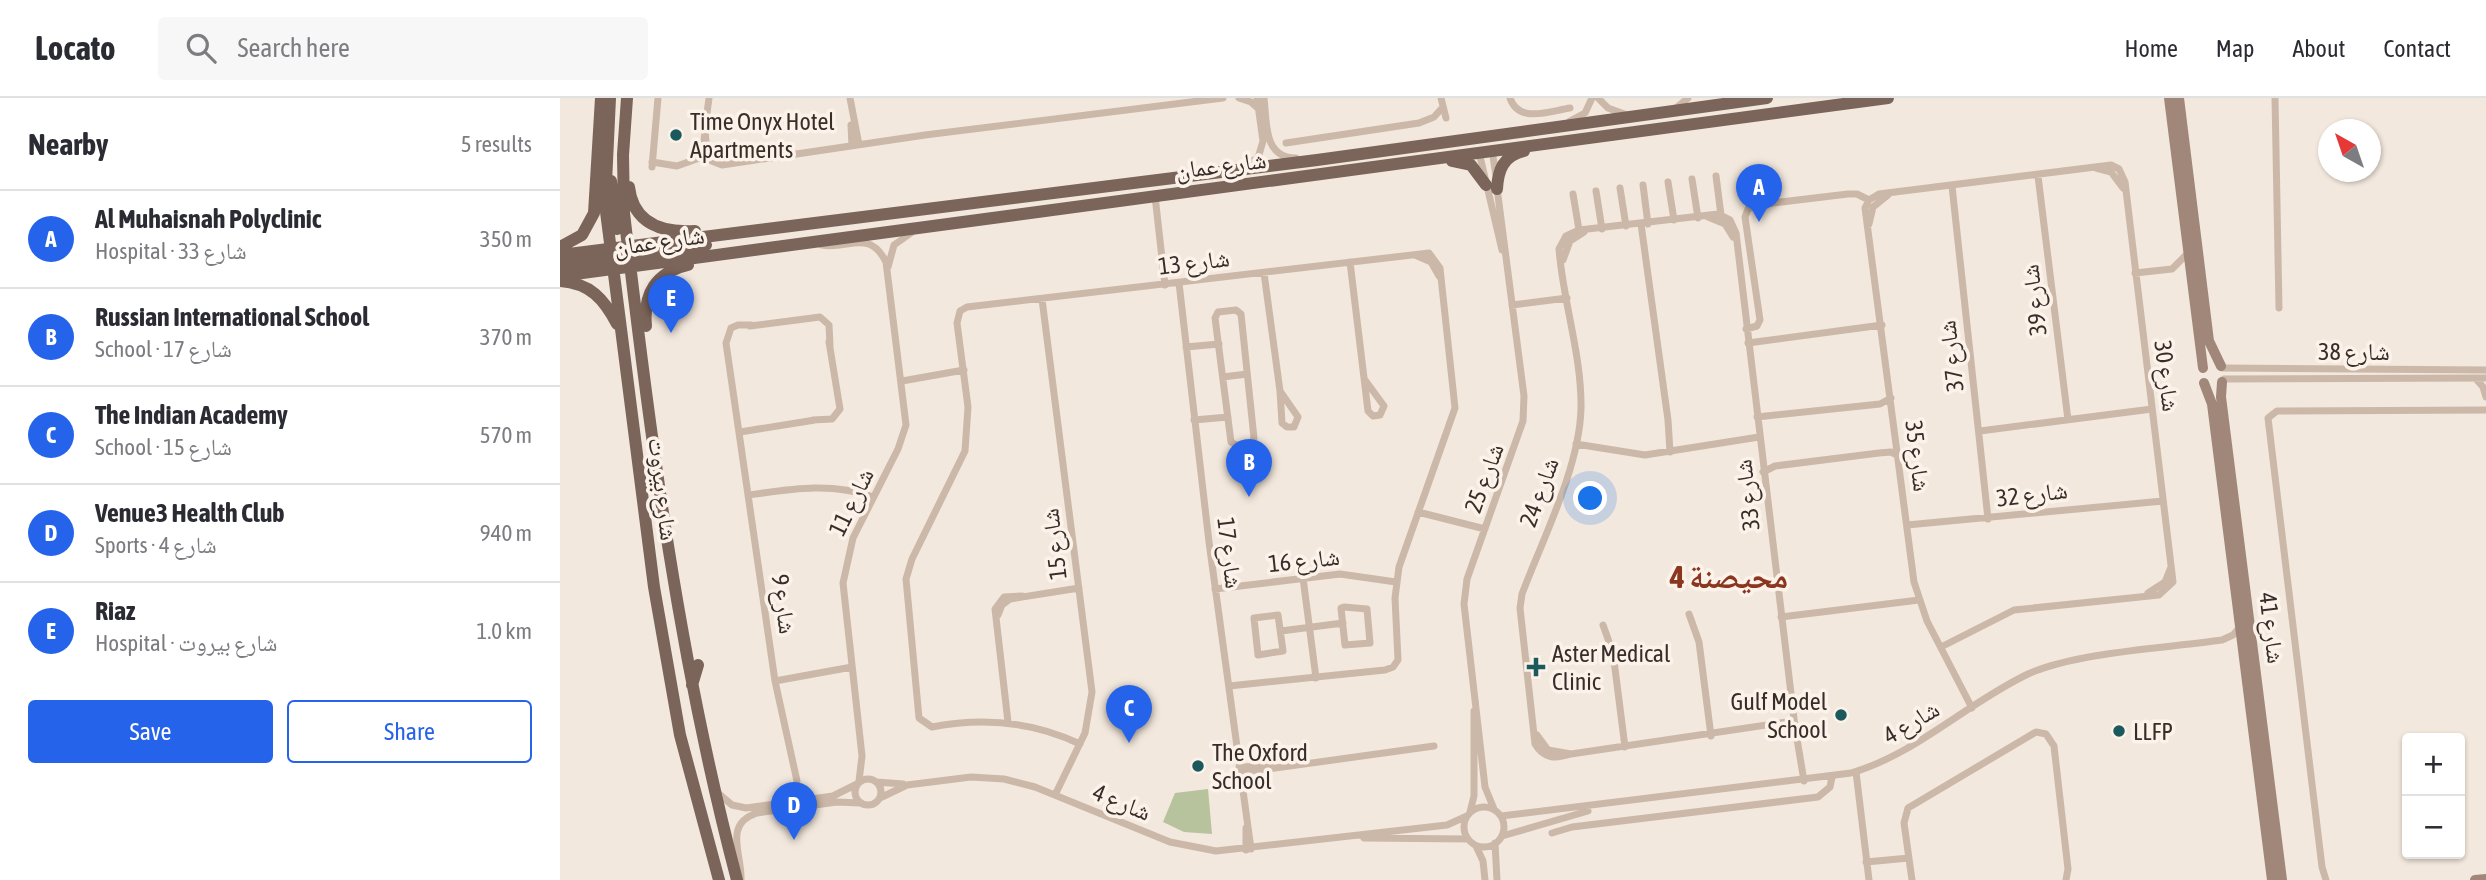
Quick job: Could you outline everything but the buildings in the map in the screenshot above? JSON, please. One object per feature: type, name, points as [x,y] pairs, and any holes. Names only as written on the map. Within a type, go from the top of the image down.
[{"type":"main road","points":[[560,247],[586,231],[594,213],[601,98]]},
{"type":"main road","points":[[610,98],[606,167],[612,186],[638,387],[649,410]]},
{"type":"main road","name":"شارع بيروت","points":[[627,98],[623,155],[620,330],[669,679],[686,762],[719,880]]},
{"type":"main road","points":[[1488,145],[1713,113],[1769,98]]},
{"type":"main road","name":"شارع عمان","points":[[560,255],[621,257],[712,254],[815,241],[1417,161],[1561,125],[1769,98]]},
{"type":"main road","name":"شارع عمان","points":[[560,276],[621,257],[722,236],[1317,160],[1562,141],[1888,98]]},
{"type":"main road","points":[[1417,161],[1466,162],[1477,170],[1491,187],[1509,157],[1562,141]]},
{"type":"main road","points":[[623,155],[632,202],[645,220],[667,231],[704,230],[722,236]]},
{"type":"main road","points":[[560,266],[772,236],[788,228]]},
{"type":"main road","points":[[642,357],[647,342],[646,302],[654,284],[671,270],[712,254]]},
{"type":"main road","name":"شارع بيروت","points":[[621,257],[642,357],[670,563],[691,688],[713,787],[739,880]]},
{"type":"main road","points":[[560,281],[580,284],[593,291],[606,303],[620,330]]},
{"type":"main road","points":[[670,563],[684,579]]},
{"type":"main road","points":[[691,688],[698,665]]},
{"type":"street","points":[[658,98],[652,165],[677,166],[705,156]]},
{"type":"street","points":[[709,98],[702,143],[705,156],[717,164],[1223,98]]},
{"type":"street","points":[[850,98],[856,146]]},
{"type":"street","points":[[1239,98],[1264,102]]},
{"type":"street","points":[[1257,98],[1264,102]]},
{"type":"street","points":[[1441,98],[1446,117]]},
{"type":"street","points":[[1510,98],[1515,108],[1527,114],[1570,108]]},
{"type":"street","points":[[1561,125],[1585,113],[1592,98]]},
{"type":"street","points":[[1598,98],[1608,108],[1628,115]]},
{"type":"street","points":[[1674,110],[1688,98]]},
{"type":"street","points":[[2169,98],[2203,368],[2201,378],[2204,383],[2214,387],[2222,374],[2212,363],[2203,368]]},
{"type":"street","name":"شارع 41","points":[[2179,98],[2209,341],[2222,374],[2221,397],[2282,880]]},
{"type":"street","points":[[2275,98],[2279,308]]},
{"type":"street","points":[[1264,102],[1269,140],[1275,151],[1288,158],[1317,160]]},
{"type":"street","points":[[1231,172],[1253,162],[1260,154],[1264,102]]},
{"type":"street","points":[[1286,143],[1419,123],[1434,117],[1443,107]]},
{"type":"street","points":[[705,131],[711,153],[719,159],[735,162]]},
{"type":"street","name":"شارع 25","points":[[1488,145],[1491,187],[1507,270],[1524,396],[1523,421],[1467,579],[1464,604],[1485,787],[1494,809]]},
{"type":"street","name":"شارع 25","points":[[1488,145],[1491,187],[1507,270]]},
{"type":"street","name":"شارع 30","points":[[1869,200],[1879,194],[2039,176],[2093,167],[2116,175],[2125,192],[2174,577],[2168,590],[2159,595],[2014,610],[1942,650]]},
{"type":"street","points":[[1573,194],[1583,230],[1721,215],[1716,176]]},
{"type":"street","name":"شارع 39","points":[[2039,176],[2068,420]]},
{"type":"street","points":[[1692,179],[1700,217]]},
{"type":"street","points":[[1668,182],[1674,220]]},
{"type":"street","points":[[1643,185],[1647,258],[1672,451]]},
{"type":"street","name":"شارع 37","points":[[1949,187],[1991,518]]},
{"type":"street","points":[[1620,188],[1626,226]]},
{"type":"street","points":[[1596,191],[1602,229]]},
{"type":"street","points":[[1869,228],[1875,203],[1893,193]]},
{"type":"street","points":[[1154,194],[1165,285]]},
{"type":"street","points":[[1746,329],[1757,326],[1760,320],[1745,217],[1748,209],[1756,205],[1857,194],[1869,200],[1865,212],[1869,228]]},
{"type":"street","name":"شارع 33","points":[[1721,215],[1734,226],[1801,781]]},
{"type":"street","points":[[1700,217],[1720,221],[1735,241]]},
{"type":"street","points":[[888,268],[892,249],[904,236],[944,230],[956,222]]},
{"type":"street","name":"شارع 35","points":[[1869,228],[1919,600],[1942,650],[1975,706]]},
{"type":"street","name":"شارع 24","points":[[1583,230],[1567,245],[1563,267],[1580,391],[1577,441],[1520,601],[1535,744],[1545,755],[1553,758],[1794,724]]},
{"type":"street","points":[[815,241],[830,246],[858,242],[870,244],[880,252],[888,268]]},
{"type":"street","points":[[2172,268],[2188,253]]},
{"type":"street","name":"شارع 13","points":[[1080,744],[1047,731],[1008,722],[944,724],[927,720],[918,700],[906,579],[912,559],[965,451],[969,429],[958,331],[964,315],[983,307],[1410,254],[1431,262],[1440,280],[1455,408],[1396,582],[1396,642],[1389,663],[1371,671],[1229,689]]},
{"type":"street","points":[[1350,262],[1368,411],[1373,416],[1380,415],[1384,406],[1366,380]]},
{"type":"street","name":"شارع 11","points":[[858,782],[862,756],[843,601],[843,573],[849,547],[904,433],[907,416],[888,268]]},
{"type":"street","points":[[2135,273],[2172,268],[2192,281]]},
{"type":"street","points":[[1264,273],[1280,391]]},
{"type":"street","name":"شارع 17","points":[[1179,284],[1249,849]]},
{"type":"street","points":[[1511,302],[1567,296]]},
{"type":"street","name":"شارع 15","points":[[1042,299],[1092,692],[1090,717],[1058,796]]},
{"type":"street","points":[[1238,310],[1254,438],[1252,443],[1232,444],[1219,346],[1215,315],[1238,310]]},
{"type":"street","name":"شارع 9","points":[[740,432],[836,416],[841,405],[827,322],[816,316],[738,325],[728,331],[725,339],[775,681],[797,780]]},
{"type":"street","points":[[1748,342],[1882,325]]},
{"type":"street","points":[[1186,348],[1219,346]]},
{"type":"street","points":[[902,379],[964,370]]},
{"type":"street","name":"شارع 38","points":[[2222,374],[2486,370]]},
{"type":"street","points":[[1223,377],[1247,374]]},
{"type":"street","name":"شارع 38","points":[[2222,374],[2486,378]]},
{"type":"street","points":[[2475,378],[2483,387],[2486,397]]},
{"type":"street","name":"شارع 41","points":[[2204,383],[2212,404],[2273,880]]},
{"type":"street","points":[[1757,417],[1880,404],[1891,398]]},
{"type":"street","points":[[1980,431],[2152,409]]},
{"type":"street","points":[[2326,880],[2322,867],[2268,418],[2277,411],[2486,410]]},
{"type":"street","points":[[1194,419],[1228,416]]},
{"type":"street","points":[[1577,441],[1641,455],[1759,440]]},
{"type":"street","points":[[1763,472],[1775,466],[1879,453],[1891,452],[1899,456]]},
{"type":"street","points":[[749,495],[816,487],[855,492],[872,499]]},
{"type":"street","name":"شارع 32","points":[[1908,528],[2163,498]]},
{"type":"street","points":[[1419,509],[1484,532]]},
{"type":"street","name":"شارع 16","points":[[1215,589],[1348,574],[1396,582]]},
{"type":"street","points":[[1303,578],[1316,678]]},
{"type":"street","points":[[1008,722],[995,610],[998,602],[1004,597],[1079,588]]},
{"type":"street","points":[[1781,617],[1919,600]]},
{"type":"street","points":[[1342,607],[1367,609],[1370,643],[1345,645],[1343,623],[1342,607]]},
{"type":"street","points":[[1689,614],[1699,642],[1711,736]]},
{"type":"street","points":[[1278,615],[1281,631],[1283,651],[1258,654],[1254,618],[1278,615]]},
{"type":"street","points":[[1281,631],[1343,623]]},
{"type":"street","points":[[1603,625],[1613,653],[1625,747]]},
{"type":"street","name":"شارع 4","points":[[1501,816],[1801,781],[1853,772],[1898,754],[2020,678],[2057,664],[2222,640],[2233,635],[2240,626]]},
{"type":"street","points":[[2222,640],[2234,644],[2244,652]]},
{"type":"street","points":[[775,681],[853,670]]},
{"type":"street","name":"شارع 25","points":[[1469,814],[1474,796],[1475,696]]},
{"type":"street","points":[[1912,880],[1904,823],[1908,808],[2029,734],[2039,732],[2049,737],[2054,746],[2068,869],[2066,880]]},
{"type":"street","points":[[1239,770],[1434,746]]},
{"type":"street","name":"شارع 11","points":[[862,756],[876,781]]},
{"type":"street","points":[[1853,772],[1869,880]]},
{"type":"street","points":[[1552,833],[1639,818],[1818,797],[1830,788],[1832,777]]},
{"type":"street","name":"شارع 4","points":[[876,781],[907,785],[993,778],[1025,783],[1181,845],[1216,851],[1447,825],[1469,814]]},
{"type":"street","points":[[713,787],[726,801],[746,808],[833,796],[858,782],[876,781],[881,788],[880,798],[869,805],[837,802],[757,813],[746,818],[738,827],[735,839],[739,880]]},
{"type":"street","points":[[858,782],[855,796],[860,803]]},
{"type":"street","name":"شارع 4","points":[[880,798],[907,785]]},
{"type":"street","points":[[1644,800],[1652,817]]},
{"type":"street","points":[[1639,818],[1644,800]]},
{"type":"street","name":"شارع 4","points":[[1502,836],[1609,805]]},
{"type":"street","points":[[1479,807],[1494,809],[1501,816],[1504,826],[1502,836],[1486,847],[1476,845],[1468,839],[1464,825],[1469,814],[1479,807]]},
{"type":"street","name":"شارع 4","points":[[1325,839],[1468,839]]},
{"type":"street","points":[[1495,843],[1497,880]]},
{"type":"street","points":[[1476,845],[1483,861],[1485,880]]},
{"type":"street","points":[[1866,862],[1909,858]]},
{"type":"street","points":[[2476,880],[2486,869]]},
{"type":"street","points":[[2476,880],[2486,879]]},
{"type":"green space","points":[[1208,789],[1212,834],[1184,832],[1163,822],[1175,793]]},
{"type":"place","name":"Time Onyx Hotel Apartments","points":[[676,135]]},
{"type":"place","name":"Al Muhaisnah Polyclinic","points":[[1759,222]]},
{"type":"place","name":"Riaz","points":[[671,333]]},
{"type":"place","name":"Russian International School","points":[[1249,497]]},
{"type":"place","name":"Aster Medical Clinic","points":[[1536,667]]},
{"type":"place","name":"Gulf Model School","points":[[1841,715]]},
{"type":"place","name":"LLFP","points":[[2119,731]]},
{"type":"place","name":"The Indian Academy","points":[[1129,743]]},
{"type":"place","name":"The Oxford School","points":[[1198,766]]},
{"type":"place","name":"Venue3 Health Club","points":[[794,840]]},
{"type":"district","name":"محيصنة 4","points":[[1729,576]]}]
